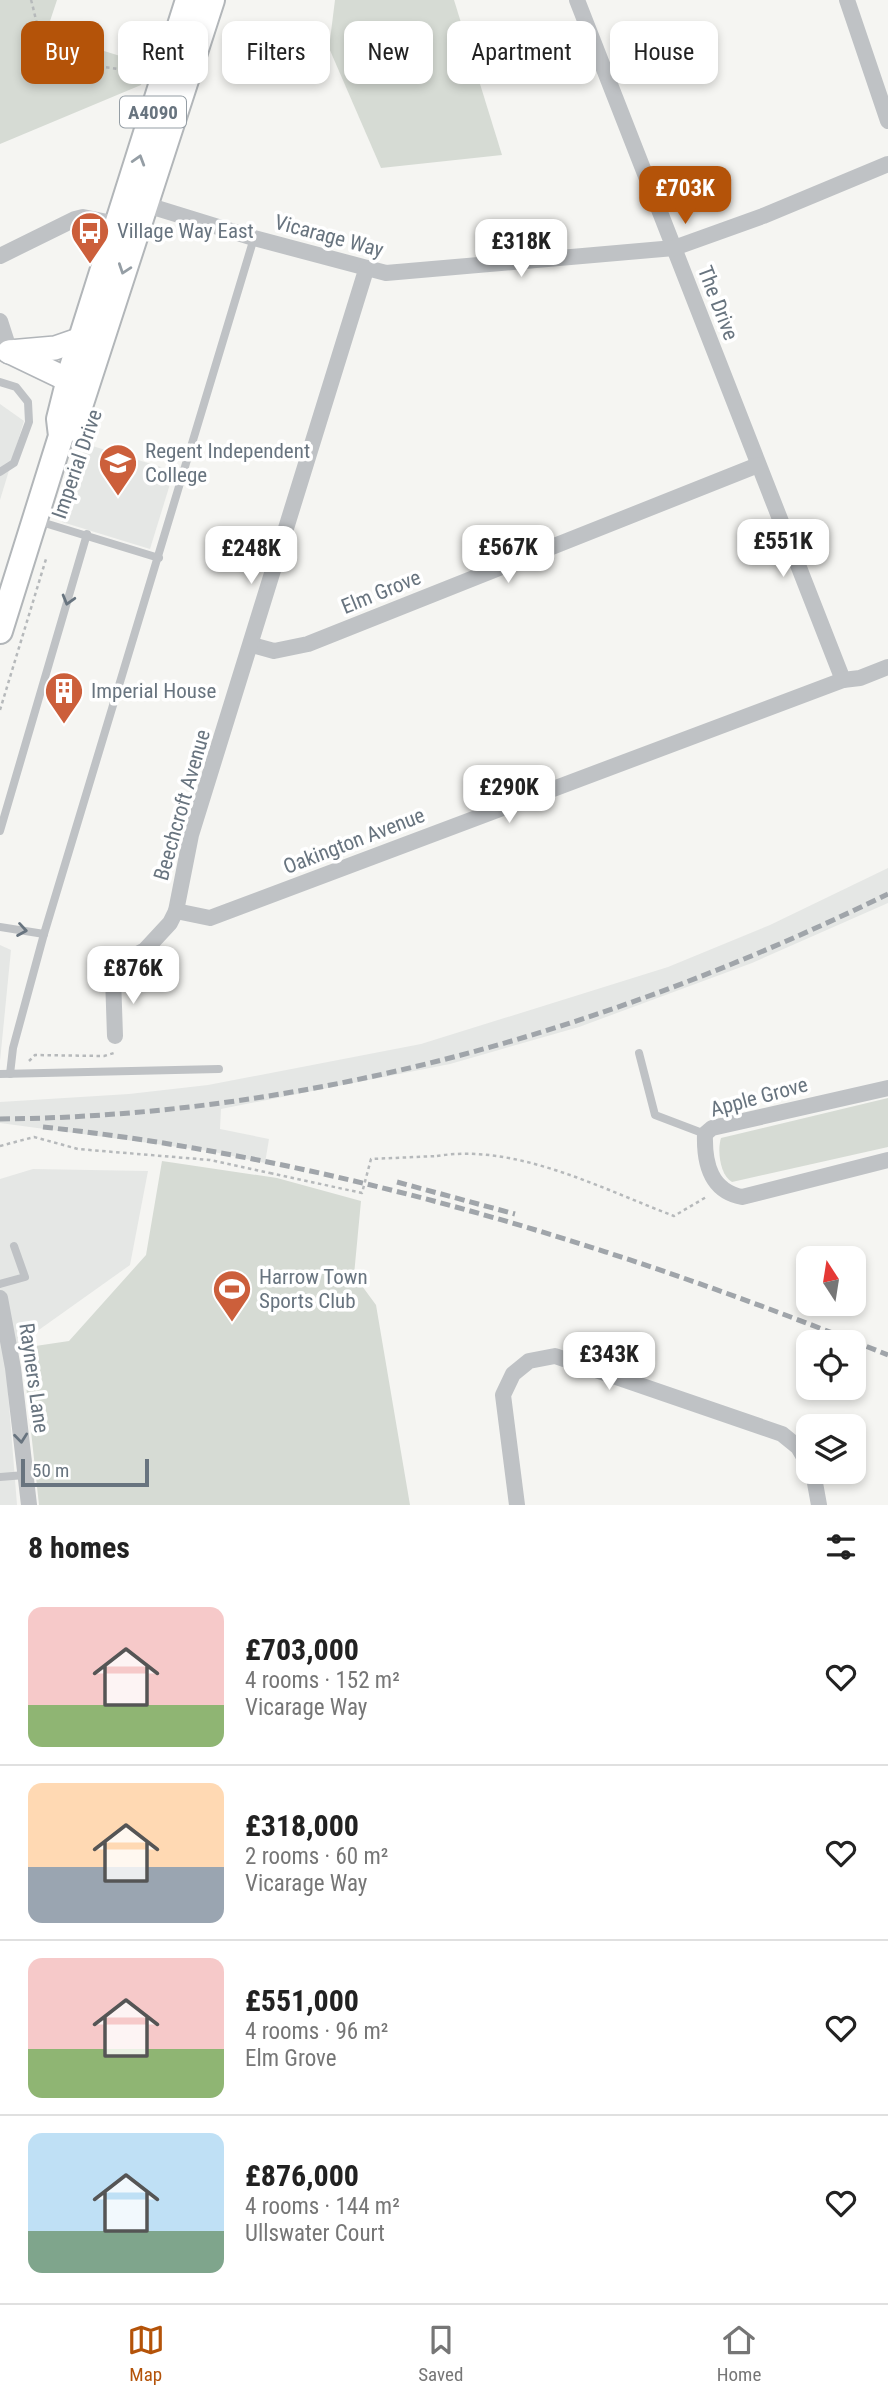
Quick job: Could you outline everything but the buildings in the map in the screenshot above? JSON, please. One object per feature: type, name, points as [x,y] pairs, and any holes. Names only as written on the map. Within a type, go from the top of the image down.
[{"type":"main road","name":"Imperial Drive","points":[[181,21],[188,0]]},
{"type":"main road","name":"Imperial Drive","points":[[0,631],[45,523],[73,438],[59,419],[75,390],[136,201],[212,0]]},
{"type":"main road","name":"Imperial Drive","points":[[75,390],[81,339],[117,224],[136,201],[162,84]]},
{"type":"street","name":"The Drive","points":[[577,0],[843,680]]},
{"type":"street","points":[[847,0],[888,121]]},
{"type":"street","name":"Vicarage Way","points":[[136,201],[254,238],[366,270],[387,273],[674,248],[764,216],[888,164]]},
{"type":"street","points":[[0,256],[75,219],[83,217],[117,224]]},
{"type":"street","name":"Beechcroft Avenue","points":[[176,911],[191,835],[366,270]]},
{"type":"street","points":[[0,321],[5,353]]},
{"type":"street","points":[[5,353],[55,348],[81,339]]},
{"type":"street","points":[[5,353],[75,390]]},
{"type":"street","name":"Elm Grove","points":[[252,645],[274,651],[308,644],[758,465]]},
{"type":"street","name":"Oakington Avenue","points":[[176,911],[210,918],[843,680],[860,678],[888,667]]},
{"type":"street","points":[[115,1037],[113,977],[118,964],[158,937],[176,911]]},
{"type":"street","name":"Apple Grove","points":[[719,1188],[712,1177],[705,1134],[712,1128],[888,1088]]},
{"type":"street","points":[[719,1188],[726,1194],[742,1196],[888,1160]]},
{"type":"street","name":"Rayners Lane","points":[[0,1298],[13,1368],[29,1505]]},
{"type":"street","points":[[517,1505],[503,1395],[513,1374],[529,1361],[555,1356],[782,1434],[796,1445]]},
{"type":"street","points":[[816,1484],[820,1505]]},
{"type":"lane","points":[[10,1074],[13,1048],[44,934],[254,238]]},
{"type":"lane","points":[[0,382],[16,387],[28,402],[29,422],[14,463],[0,472]]},
{"type":"lane","points":[[45,523],[159,558]]},
{"type":"lane","points":[[0,831],[87,534]]},
{"type":"lane","points":[[0,927],[44,934]]},
{"type":"lane","points":[[639,1053],[655,1115],[705,1134]]},
{"type":"lane","points":[[0,1074],[219,1069]]},
{"type":"lane","points":[[0,1284],[25,1277],[14,1246]]},
{"type":"lane","points":[[0,1477],[25,1475]]},
{"type":"path","points":[[31,0],[44,41],[56,53],[94,66],[118,70]]},
{"type":"path","name":"Imperial Drive","points":[[0,710],[45,523],[73,438]]},
{"type":"path","points":[[26,1074],[27,1063],[35,1055],[104,1056],[116,1052],[115,1037]]},
{"type":"path","points":[[0,1146],[34,1137],[78,1149],[210,1160],[362,1193],[371,1159],[452,1153],[510,1158],[564,1172],[587,1184],[674,1216],[719,1188]]},
{"type":"shaded area","points":[[0,0],[57,0],[50,21],[21,21],[21,84],[104,84],[104,51],[118,55],[118,84],[141,85],[0,144]]},
{"type":"shaded area","points":[[335,0],[454,0],[461,21],[447,21],[447,84],[480,84],[502,155],[381,168],[345,84],[433,84],[433,21],[344,21],[344,83],[330,50]]},
{"type":"shaded area","points":[[0,404],[24,421],[0,500]]},
{"type":"shaded area","name":"Regent Independent College","points":[[86,444],[174,471],[150,549],[62,522]]},
{"type":"shaded area","points":[[888,868],[888,903],[752,963],[579,1027],[450,1064],[221,1109],[220,1129],[269,1139],[265,1163],[209,1151],[0,1123],[0,1102],[129,1094],[208,1085],[421,1044],[668,967],[770,925]]},
{"type":"shaded area","points":[[0,945],[11,950],[0,1061]]},
{"type":"shaded area","points":[[888,1098],[888,1147],[732,1182],[722,1169],[721,1138]]},
{"type":"shaded area","name":"Harrow Town Sports Club","points":[[162,1161],[277,1178],[361,1201],[354,1275],[376,1305],[410,1505],[39,1505],[22,1348],[69,1341],[146,1255]]},
{"type":"shaded area","points":[[33,1169],[148,1171],[130,1265],[5,1354],[17,1505],[0,1505],[0,1179]]},
{"type":"railway","points":[[0,1119],[116,1114],[230,1102],[344,1082],[456,1056],[567,1024],[676,986],[783,943],[888,894]]},
{"type":"railway","points":[[43,1127],[152,1141],[260,1160],[473,1212],[683,1278],[888,1355]]},
{"type":"railway","points":[[397,1182],[515,1214]]},
{"type":"place","name":"Village Way East","points":[[90,265]]},
{"type":"place","name":"Regent Independent College","points":[[118,497]]},
{"type":"place","name":"Imperial House","points":[[64,725]]},
{"type":"place","name":"Harrow Town Sports Club","points":[[232,1323]]}]
